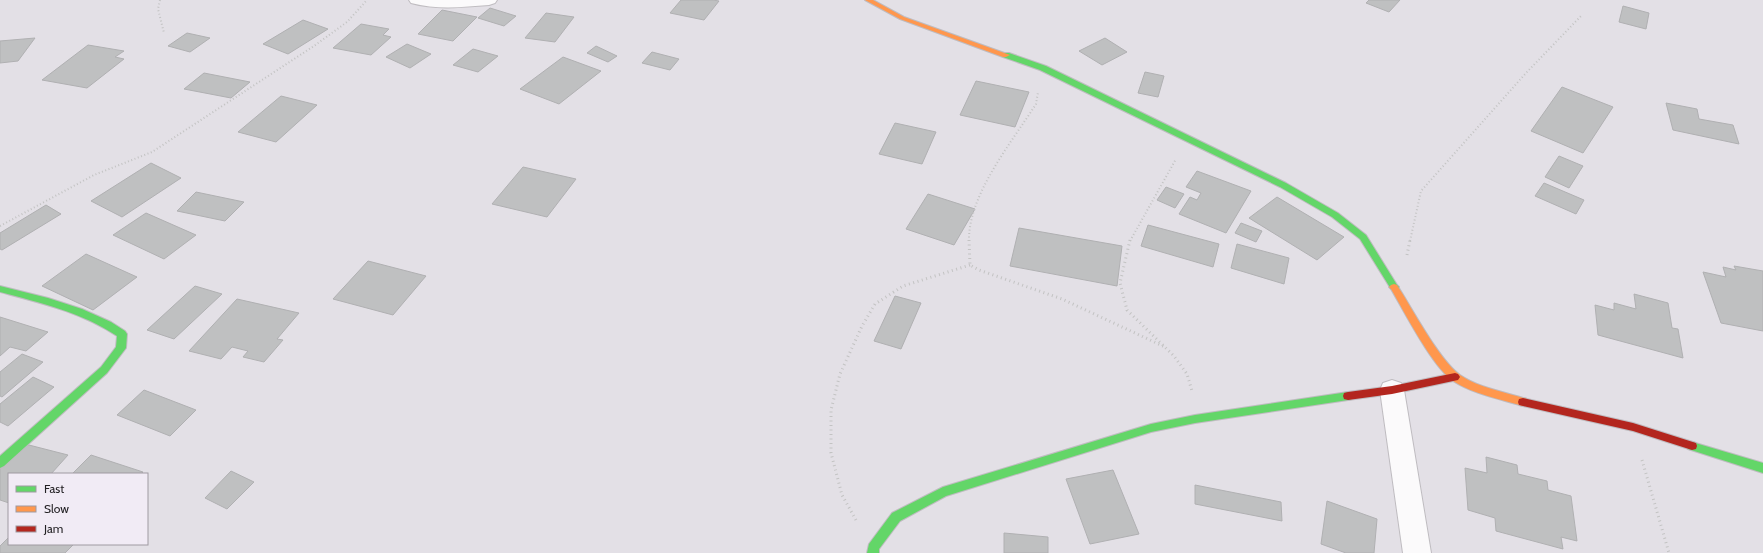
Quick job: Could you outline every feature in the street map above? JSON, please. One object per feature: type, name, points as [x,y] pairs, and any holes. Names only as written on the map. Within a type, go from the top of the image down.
[{"type":"street","points":[[417,0],[451,3],[489,0]]},
{"type":"street","points":[[868,0],[902,18],[1043,68],[1283,185],[1335,215],[1363,237],[1398,290],[1436,353],[1455,377],[1486,391],[1528,404],[1633,427],[1763,468]]},
{"type":"street","points":[[0,289],[49,302],[109,323],[122,334],[121,348],[104,370],[0,463]]},
{"type":"street","points":[[873,551],[896,517],[943,492],[1151,428],[1392,390],[1455,377]]},
{"type":"street","points":[[1392,390],[1416,553]]},
{"type":"path","points":[[160,0],[158,8],[164,33]]},
{"type":"path","points":[[0,226],[94,175],[152,152],[314,46],[347,22],[367,0]]},
{"type":"path","points":[[1398,290],[1421,191],[1526,73],[1581,16]]},
{"type":"path","points":[[970,265],[969,231],[982,188],[1036,104],[1043,68]]},
{"type":"path","points":[[1188,139],[1130,240],[1120,283],[1128,310],[1165,347],[1188,374],[1193,394],[1195,420]]},
{"type":"path","points":[[873,551],[842,495],[831,453],[831,410],[840,374],[862,326],[875,304],[903,286],[970,265],[979,270],[1062,299],[1165,347]]},
{"type":"path","points":[[1633,427],[1669,553]]},
{"type":"building","points":[[681,0],[719,1],[704,20],[670,13]]},
{"type":"building","points":[[1369,0],[1400,0],[1389,12],[1366,3]]},
{"type":"building","points":[[1623,6],[1649,13],[1646,29],[1619,22]]},
{"type":"building","points":[[490,8],[516,16],[504,26],[478,18]]},
{"type":"building","points":[[442,10],[477,17],[453,41],[418,34]]},
{"type":"building","points":[[546,13],[574,17],[555,42],[525,38]]},
{"type":"building","points":[[303,20],[328,29],[288,54],[263,44]]},
{"type":"building","points":[[361,24],[389,29],[383,35],[391,37],[371,55],[333,48]]},
{"type":"building","points":[[187,33],[210,38],[190,52],[168,46]]},
{"type":"building","points":[[35,38],[18,61],[0,63],[0,41]]},
{"type":"building","points":[[1105,38],[1127,52],[1102,65],[1079,51]]},
{"type":"building","points":[[407,44],[431,54],[410,68],[386,57]]},
{"type":"building","points":[[88,45],[124,51],[115,57],[124,59],[87,88],[42,80]]},
{"type":"building","points":[[596,46],[617,56],[608,62],[587,53]]},
{"type":"building","points":[[473,49],[498,56],[478,72],[453,65]]},
{"type":"building","points":[[652,52],[679,59],[670,70],[642,63]]},
{"type":"building","points":[[563,57],[601,71],[559,104],[520,89]]},
{"type":"building","points":[[1145,72],[1164,76],[1158,97],[1138,93]]},
{"type":"building","points":[[204,73],[250,82],[231,98],[184,89]]},
{"type":"building","points":[[976,81],[1029,92],[1015,127],[960,115]]},
{"type":"building","points":[[1562,87],[1613,107],[1583,153],[1531,131]]},
{"type":"building","points":[[281,96],[317,105],[276,142],[238,132]]},
{"type":"building","points":[[1666,103],[1697,109],[1699,119],[1733,125],[1739,144],[1673,130]]},
{"type":"building","points":[[895,123],[936,132],[922,164],[879,154]]},
{"type":"building","points":[[1559,156],[1583,166],[1569,188],[1545,177]]},
{"type":"building","points":[[151,163],[181,178],[122,217],[91,201]]},
{"type":"building","points":[[523,167],[576,179],[547,217],[492,204]]},
{"type":"building","points":[[1197,171],[1251,191],[1226,233],[1179,214],[1190,197],[1197,200],[1201,193],[1186,187]]},
{"type":"building","points":[[1544,183],[1584,200],[1576,214],[1535,196]]},
{"type":"building","points":[[1166,187],[1184,194],[1175,208],[1157,200]]},
{"type":"building","points":[[196,192],[244,202],[225,221],[177,211]]},
{"type":"building","points":[[928,194],[975,209],[954,245],[906,229]]},
{"type":"building","points":[[1277,197],[1344,237],[1317,260],[1249,218]]},
{"type":"building","points":[[46,205],[61,214],[2,250],[0,249],[0,233]]},
{"type":"building","points":[[146,213],[196,235],[164,259],[113,235]]},
{"type":"building","points":[[1241,223],[1262,231],[1256,242],[1235,233]]},
{"type":"building","points":[[1148,225],[1219,244],[1213,267],[1141,246]]},
{"type":"building","points":[[1019,228],[1122,246],[1117,286],[1010,266]]},
{"type":"building","points":[[1237,244],[1289,258],[1284,284],[1231,268]]},
{"type":"building","points":[[86,254],[137,277],[93,310],[42,286]]},
{"type":"building","points":[[368,261],[426,276],[393,315],[333,299]]},
{"type":"building","points":[[1734,266],[1763,271],[1763,331],[1721,323],[1703,272],[1726,277],[1723,267],[1736,270]]},
{"type":"building","points":[[195,286],[222,294],[174,339],[147,330]]},
{"type":"building","points":[[1634,294],[1668,303],[1672,328],[1678,329],[1683,358],[1598,335],[1595,305],[1614,310],[1614,303],[1636,309]]},
{"type":"building","points":[[895,296],[921,303],[901,349],[874,341]]},
{"type":"building","points":[[237,299],[299,313],[277,339],[283,340],[264,362],[243,357],[248,351],[232,347],[221,359],[189,351]]},
{"type":"building","points":[[0,317],[48,332],[26,351],[10,347],[0,356]]},
{"type":"building","points":[[22,354],[43,362],[2,397],[0,396],[0,372]]},
{"type":"building","points":[[33,377],[54,387],[8,426],[0,422],[0,404]]},
{"type":"building","points":[[144,390],[196,410],[170,436],[117,415]]},
{"type":"building","points":[[25,444],[68,455],[52,473],[8,473],[8,503],[0,500],[0,469]]},
{"type":"building","points":[[91,455],[143,472],[142,473],[73,473]]},
{"type":"building","points":[[1486,457],[1517,465],[1518,474],[1547,481],[1548,490],[1571,496],[1577,541],[1561,537],[1563,549],[1496,531],[1495,518],[1468,510],[1465,468],[1487,473]]},
{"type":"building","points":[[1113,470],[1139,534],[1090,544],[1066,479]]},
{"type":"building","points":[[231,471],[254,482],[227,509],[205,498]]},
{"type":"building","points":[[1195,485],[1281,502],[1282,521],[1195,504]]},
{"type":"building","points":[[1327,501],[1377,519],[1374,553],[1346,553],[1321,544]]},
{"type":"building","points":[[1004,533],[1048,537],[1048,553],[1004,553]]},
{"type":"building","points":[[8,538],[8,545],[73,545],[65,553],[0,553],[0,546]]},
{"type":"traffic: fast","points":[[1006,55],[1043,68],[1283,185],[1335,215],[1363,237],[1394,287]]},
{"type":"traffic: fast","points":[[0,289],[48,301],[79,311],[108,325],[122,334],[121,348],[104,370],[0,463]]},
{"type":"traffic: fast","points":[[873,553],[873,548],[896,517],[943,492],[1151,428],[1195,419],[1348,396]]},
{"type":"traffic: fast","points":[[1692,446],[1763,468]]},
{"type":"traffic: slow","points":[[868,0],[902,18],[1006,55]]},
{"type":"traffic: slow","points":[[1394,287],[1433,350],[1450,372],[1457,378],[1489,392],[1523,402]]},
{"type":"traffic: jam","points":[[1348,396],[1392,390],[1455,377]]},
{"type":"traffic: jam","points":[[1523,402],[1633,427],[1692,446]]}]
